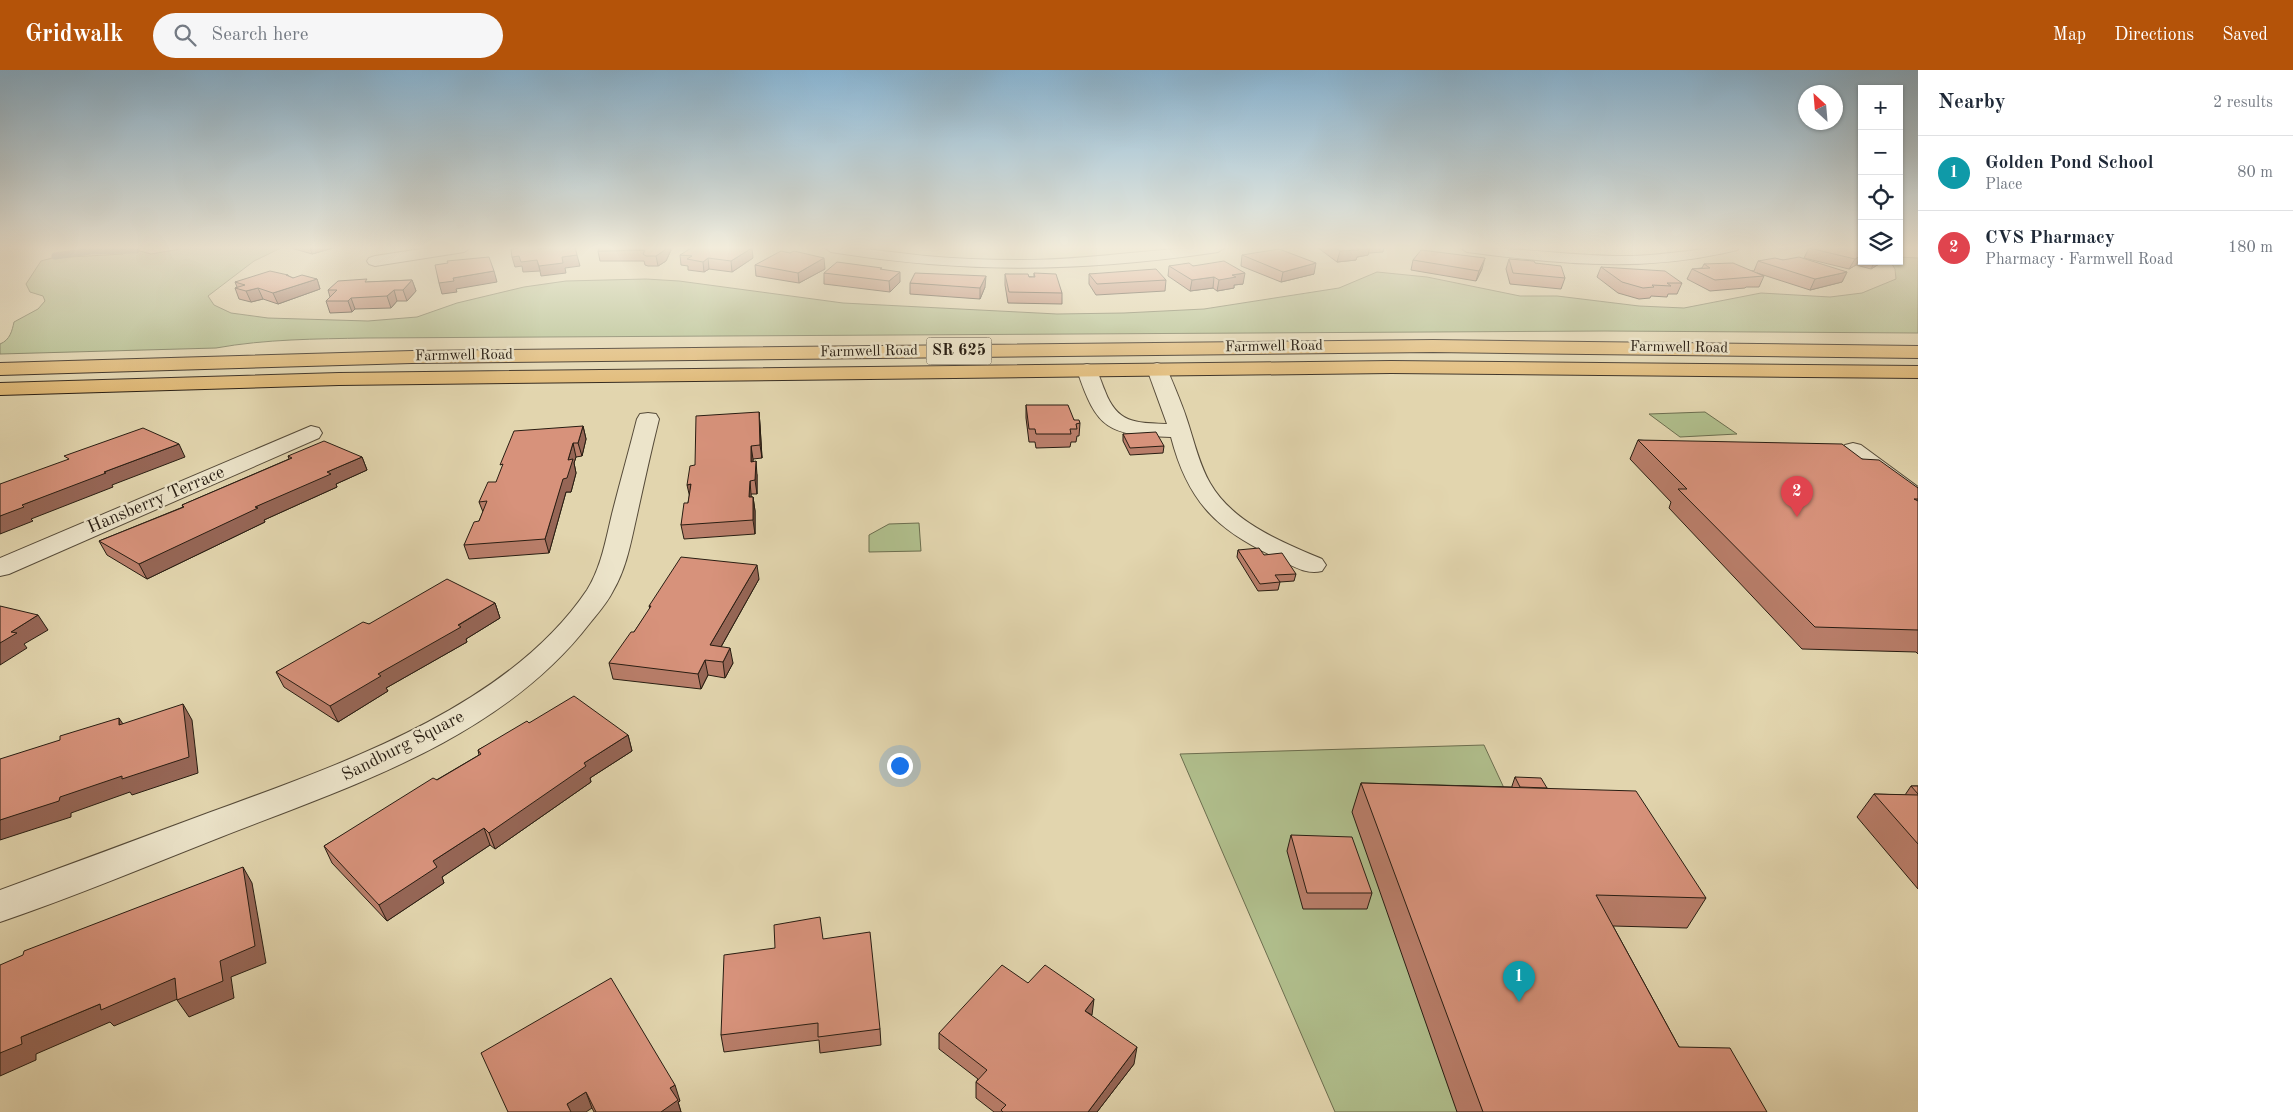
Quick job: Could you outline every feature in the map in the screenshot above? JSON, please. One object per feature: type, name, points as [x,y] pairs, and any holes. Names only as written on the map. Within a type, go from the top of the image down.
[{"type":"main road","name":"Farmwell Road","points":[[0,369],[412,357],[1423,346],[1918,352]]},
{"type":"main road","name":"Farmwell Road","points":[[0,388],[339,379],[1501,366],[1918,372]]},
{"type":"street","points":[[1157,369],[1180,431],[1192,471],[1210,501],[1249,533],[1275,548],[1313,565]]},
{"type":"street","points":[[1087,370],[1106,416],[1114,421],[1140,429],[1180,431]]},
{"type":"street","name":"Sandburg Square","points":[[0,906],[341,778],[416,743],[495,695],[557,644],[580,618],[598,593],[611,570],[648,418]]},
{"type":"street","name":"Hansberry Terrace","points":[[0,568],[311,433]]},
{"type":"street","points":[[1853,450],[1918,498]]},
{"type":"green space","points":[[42,296],[208,296],[214,305],[231,313],[268,318],[368,321],[417,317],[457,303],[488,296],[788,296],[843,303],[1057,314],[1204,309],[1290,296],[1557,296],[1639,306],[1684,308],[1748,296],[1918,296],[1918,333],[1605,331],[366,338],[272,341],[216,348],[0,354],[0,344],[8,338],[14,322],[38,309],[45,301]]},
{"type":"green space","points":[[1705,412],[1737,434],[1680,437],[1649,414]]},
{"type":"green space","points":[[919,523],[921,551],[869,552],[869,535],[889,524]]},
{"type":"green space","points":[[1484,745],[1517,816],[1457,1112],[1335,1112],[1180,754]]},
{"type":"building","points":[[331,296],[387,296],[351,298],[348,301],[326,301]]},
{"type":"building","points":[[1026,405],[1068,405],[1074,420],[1079,420],[1080,423],[1076,424],[1077,429],[1070,429],[1071,434],[1036,434],[1035,429],[1029,429]]},
{"type":"building","points":[[759,412],[760,445],[751,446],[751,462],[756,461],[755,480],[750,481],[749,497],[753,497],[753,520],[681,525],[684,503],[688,503],[691,484],[687,485],[690,466],[695,465],[696,416]]},
{"type":"building","points":[[583,426],[578,443],[573,443],[568,460],[573,459],[567,478],[563,479],[545,539],[464,545],[474,522],[479,521],[487,501],[479,502],[488,482],[496,482],[503,464],[500,465],[514,431]]},
{"type":"building","points":[[143,428],[179,444],[104,472],[106,473],[22,505],[24,507],[0,516],[0,484],[69,459],[64,456]]},
{"type":"building","points":[[1156,432],[1164,446],[1130,448],[1123,434]]},
{"type":"building","points":[[1638,440],[1842,444],[1862,459],[1879,460],[1918,488],[1918,499],[1914,499],[1918,501],[1918,630],[1815,627],[1678,489],[1687,489]]},
{"type":"building","points":[[324,441],[362,457],[327,472],[331,474],[255,507],[258,508],[139,564],[99,541],[184,507],[182,505],[292,458],[288,456]]},
{"type":"building","points":[[1259,548],[1264,555],[1282,553],[1296,574],[1275,575],[1280,582],[1260,584],[1238,550]]},
{"type":"building","points":[[681,557],[757,565],[710,645],[730,648],[723,662],[705,660],[698,674],[609,663],[631,632],[634,632]]},
{"type":"building","points":[[447,579],[495,603],[458,625],[461,627],[378,674],[381,676],[330,706],[276,672],[363,622],[369,624]]},
{"type":"building","points":[[0,606],[38,615],[11,632],[17,633],[0,643]]},
{"type":"building","points":[[574,696],[628,735],[584,763],[586,766],[489,833],[484,828],[433,861],[437,867],[379,905],[324,846],[433,778],[437,780],[481,754],[478,750]]},
{"type":"building","points":[[183,704],[189,757],[122,779],[122,776],[60,797],[59,801],[0,820],[0,759],[60,740],[60,736],[119,718],[119,725]]},
{"type":"building","points":[[1515,777],[1541,778],[1547,788],[1520,787]]},
{"type":"building","points":[[1361,783],[1636,791],[1706,898],[1596,895],[1679,1047],[1730,1048],[1767,1112],[1483,1112]]},
{"type":"building","points":[[1911,786],[1918,786],[1918,794]]},
{"type":"building","points":[[1874,794],[1918,795],[1918,844]]},
{"type":"building","points":[[1291,835],[1352,837],[1372,893],[1307,893]]},
{"type":"building","points":[[243,867],[255,946],[220,961],[223,981],[177,1000],[175,978],[101,1010],[100,1004],[21,1037],[22,1044],[0,1053],[0,965],[23,955],[24,951]]},
{"type":"building","points":[[820,917],[823,939],[870,932],[880,1029],[818,1037],[818,1023],[721,1035],[724,955],[775,948],[774,925]]},
{"type":"building","points":[[1002,965],[1028,983],[1045,965],[1094,999],[1085,1011],[1137,1047],[1088,1112],[1003,1112],[1001,1110],[1006,1105],[976,1082],[987,1070],[939,1033]]},
{"type":"building","points":[[611,978],[675,1085],[670,1088],[678,1100],[661,1112],[596,1112],[586,1092],[567,1104],[571,1112],[508,1112],[481,1053]]},
{"type":"place","name":"CVS Pharmacy","points":[[1797,517]]},
{"type":"place","name":"Golden Pond School","points":[[1519,1002]]}]
